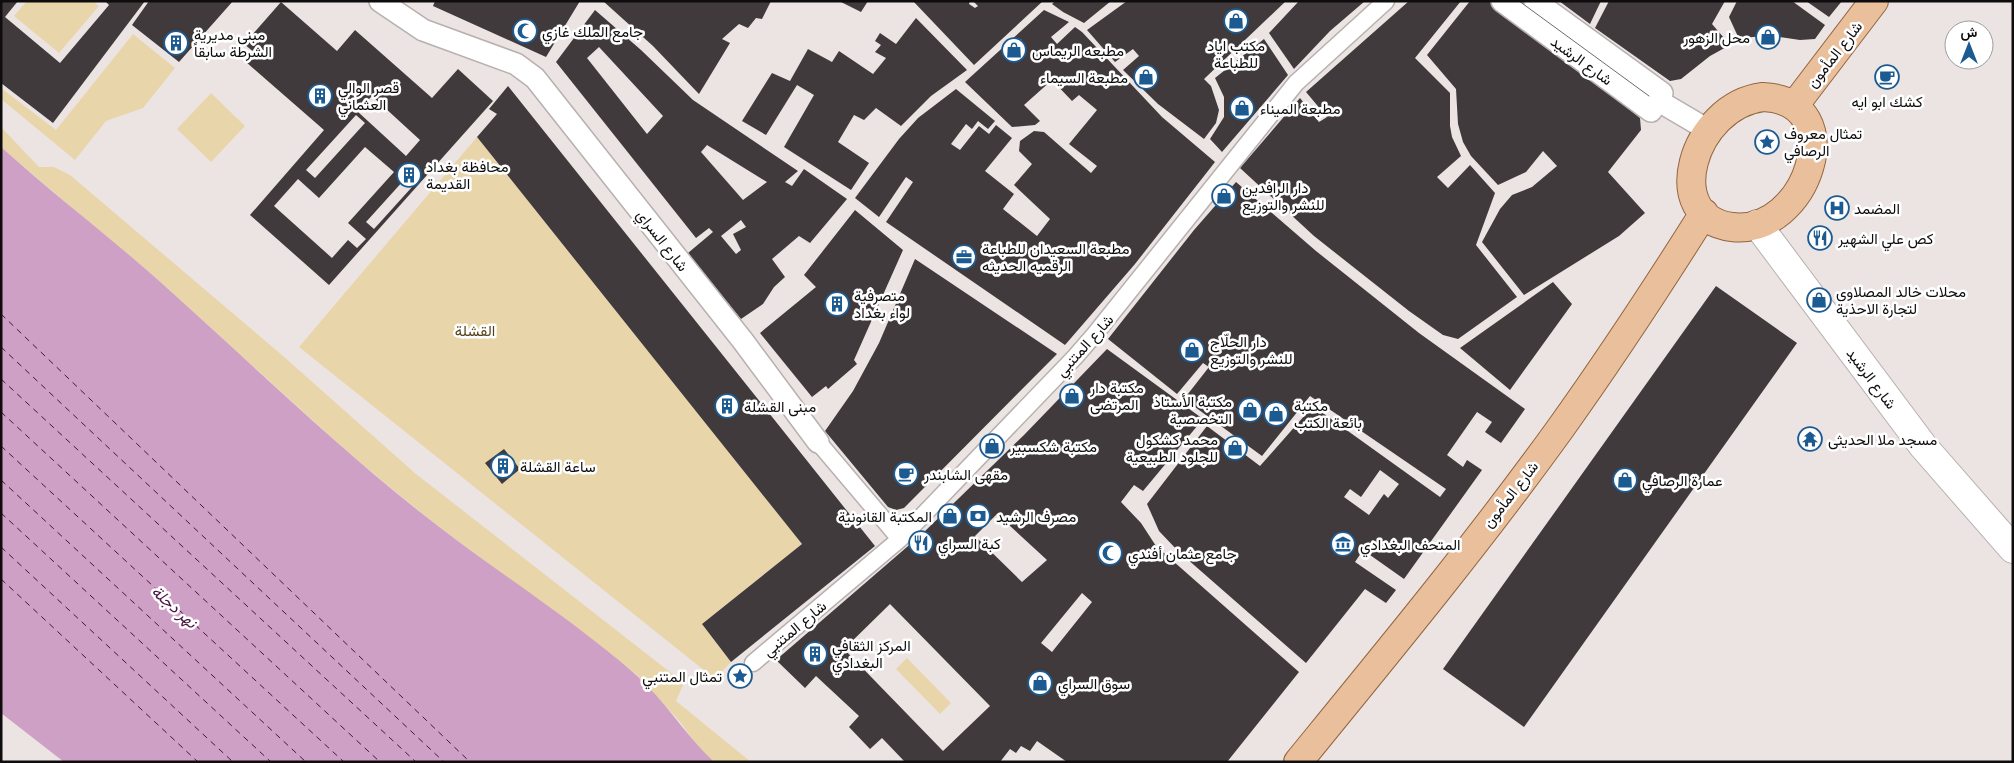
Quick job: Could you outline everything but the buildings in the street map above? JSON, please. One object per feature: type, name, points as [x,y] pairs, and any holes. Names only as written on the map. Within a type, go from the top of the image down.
[{"type":"main road","name":"شارع المأمون","points":[[1794,106],[1874,1]]},
{"type":"main road","points":[[1771,98],[1794,106],[1805,118],[1811,132],[1813,148],[1811,164],[1801,187],[1791,201],[1772,217],[1757,224],[1741,227],[1725,226],[1704,213],[1696,200],[1691,176],[1696,152],[1708,130],[1726,112],[1747,100],[1771,98]]},
{"type":"main road","name":"شارع المأمون","points":[[1298,762],[1399,638],[1559,430],[1637,318],[1704,213]]},
{"type":"main road","name":"شارع الرشيد","points":[[1757,224],[1923,446],[2013,549]]},
{"type":"street","name":"شارع السراي","points":[[380,1],[423,30],[516,64],[535,78],[743,341],[818,442],[900,539]]},
{"type":"street","name":"شارع المتنبي","points":[[753,663],[900,539],[1096,334],[1296,83],[1386,1]]},
{"type":"street","name":"شارع الرشيد","points":[[1502,1],[1650,111],[1662,93],[1535,1]]},
{"type":"street","points":[[1657,100],[1708,130]]},
{"type":"green space","points":[[27,1],[93,1],[99,6],[59,53],[14,16]]},
{"type":"green space","points":[[133,34],[175,68],[143,108],[106,121],[75,160],[1,99],[1,88],[56,130]]},
{"type":"green space","points":[[211,93],[245,126],[211,162],[177,129]]},
{"type":"green space","points":[[1,127],[39,167],[54,167],[70,175],[283,356],[416,474],[684,683],[676,701],[751,762],[714,762],[700,750],[681,723],[636,674],[438,526],[386,484],[342,447],[157,279],[1,147]]},
{"type":"green space","name":"القشلة","points":[[477,137],[802,544],[702,624],[731,662],[715,679],[299,347]]},
{"type":"green space","points":[[907,658],[951,703],[940,714],[896,669]]},
{"type":"water","name":"نهر دجلة","points":[[1,147],[157,279],[330,436],[401,497],[587,635],[635,674],[656,695],[714,762],[64,762],[1,713]]},
{"type":"ferry route","points":[[1,314],[470,762]]},
{"type":"ferry route","points":[[1,347],[444,762]]},
{"type":"ferry route","points":[[1,379],[416,762]]},
{"type":"ferry route","points":[[1,412],[380,762]]},
{"type":"ferry route","points":[[1,446],[344,762]]},
{"type":"ferry route","points":[[1,480],[306,762]]},
{"type":"ferry route","points":[[1,513],[271,762]]},
{"type":"ferry route","points":[[1,547],[233,762]]},
{"type":"ferry route","points":[[1,579],[198,762]]},
{"type":"tram line","points":[[1519,1],[1649,96]]},
{"type":"place","name":"مكتب اياد للطباعة","points":[[1236,21]]},
{"type":"place","name":"جامع الملك غازي","points":[[525,31]]},
{"type":"place","name":"محل الزهور","points":[[1768,37]]},
{"type":"place","name":"مبنى مديرية الشرطة سابقاً","points":[[176,43]]},
{"type":"place","name":"مطبعه الريماس","points":[[1014,50]]},
{"type":"place","name":"مطبعة السيماء","points":[[1146,77]]},
{"type":"place","name":"كشك ابو ايه","points":[[1887,77]]},
{"type":"place","name":"قصر الوالي العثماني","points":[[320,96]]},
{"type":"place","name":"مطبعة الميناء","points":[[1242,108]]},
{"type":"place","name":"تمثال معروف الرصافي","points":[[1767,142]]},
{"type":"place","name":"محافظة بغداد القديمة","points":[[409,175]]},
{"type":"place","name":"دار الرافدين للنشر والتوزيع","points":[[1224,196]]},
{"type":"place","name":"المضمد","points":[[1837,208]]},
{"type":"place","name":"كص علي الشهير","points":[[1820,238]]},
{"type":"place","name":"مطبعة السعيدان للطباعة الرقميه الحديثه","points":[[964,257]]},
{"type":"place","name":"محلات خالد المصلاوي لتجارة الاحذية","points":[[1819,300]]},
{"type":"place","name":"متصرفية لواء بغداد","points":[[837,304]]},
{"type":"place","name":"دار الحلّاج للنشر والتوزيع","points":[[1192,350]]},
{"type":"place","name":"مكتبة دار المرتضى","points":[[1072,396]]},
{"type":"place","name":"مبنى القشلة","points":[[727,406]]},
{"type":"place","name":"مكتبة الأستاذ التخصصية","points":[[1250,410]]},
{"type":"place","name":"مكتبة بائعة الكتب","points":[[1276,414]]},
{"type":"place","name":"مسجد ملا الحديثى","points":[[1810,439]]},
{"type":"place","name":"مكتبة شكسبير","points":[[992,446]]},
{"type":"place","name":"محمد كشكول للجلود الطبيعية","points":[[1235,448]]},
{"type":"place","name":"ساعة القشلة","points":[[503,466]]},
{"type":"place","name":"مقهى الشابندر","points":[[906,474]]},
{"type":"place","name":"عمارة الرصافي","points":[[1625,480]]},
{"type":"place","name":"المكتبة القانونية","points":[[950,516]]},
{"type":"place","name":"مصرف الرشيد","points":[[978,516]]},
{"type":"place","name":"كبة السراي","points":[[921,543]]},
{"type":"place","name":"المتحف البغدادي","points":[[1343,544]]},
{"type":"place","name":"جامع عثمان أفندي","points":[[1110,553]]},
{"type":"place","name":"المركز الثقافي البغدادي","points":[[815,654]]},
{"type":"place","name":"تمثال المتنبي","points":[[740,676]]},
{"type":"place","name":"سوق السراي","points":[[1040,683]]}]
